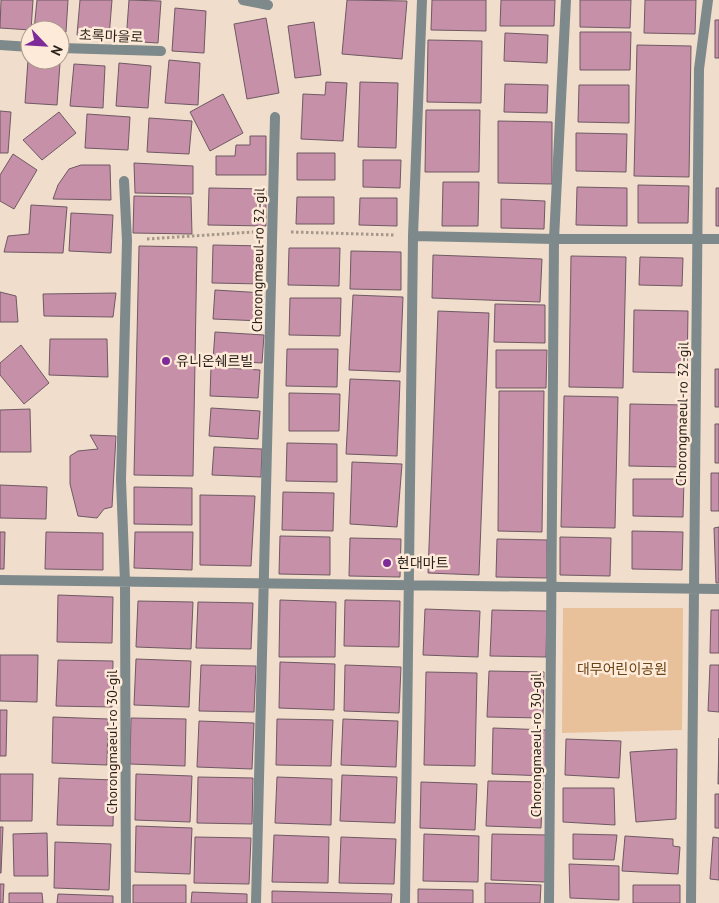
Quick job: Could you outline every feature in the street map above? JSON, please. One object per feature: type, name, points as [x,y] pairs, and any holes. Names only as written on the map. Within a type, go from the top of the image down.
[{"type":"street","points":[[247,0],[268,5]]},
{"type":"street","points":[[405,903],[413,236],[422,0]]},
{"type":"street","points":[[551,587],[554,239],[566,0]]},
{"type":"street","name":"Chorongmaeul-ro 32-gil","points":[[694,589],[699,69],[708,0]]},
{"type":"street","points":[[0,45],[20,46]]},
{"type":"street","name":"초록마을로","points":[[70,48],[160,51]]},
{"type":"street","name":"Chorongmaeul-ro 32-gil","points":[[263,584],[275,117]]},
{"type":"street","points":[[124,181],[127,241],[121,480],[125,582]]},
{"type":"street","points":[[413,236],[554,239],[719,239]]},
{"type":"street","points":[[0,580],[719,589]]},
{"type":"street","name":"Chorongmaeul-ro 30-gil","points":[[125,582],[126,903]]},
{"type":"street","points":[[256,903],[263,584]]},
{"type":"street","name":"Chorongmaeul-ro 30-gil","points":[[549,903],[551,587]]},
{"type":"street","points":[[690,903],[694,589]]},
{"type":"path","points":[[127,241],[272,231],[413,236]]},
{"type":"green space","name":"대무어린이공원","points":[[563,608],[683,608],[682,730],[562,733]]},
{"type":"building","points":[[1,0],[33,0],[32,20],[20,20],[20,29],[0,28]]},
{"type":"building","points":[[37,0],[68,0],[67,20],[35,20]]},
{"type":"building","points":[[80,0],[112,0],[109,37],[77,35]]},
{"type":"building","points":[[129,0],[161,1],[158,43],[126,41]]},
{"type":"building","points":[[347,0],[407,1],[402,59],[342,54]]},
{"type":"building","points":[[432,0],[486,0],[486,31],[431,30]]},
{"type":"building","points":[[501,0],[555,0],[554,26],[500,26]]},
{"type":"building","points":[[580,0],[631,0],[630,28],[580,27]]},
{"type":"building","points":[[645,0],[696,0],[695,34],[644,33]]},
{"type":"building","points":[[175,8],[206,11],[204,53],[172,51]]},
{"type":"building","points":[[266,18],[279,93],[247,99],[234,24]]},
{"type":"building","points":[[715,20],[719,20],[719,58],[715,58]]},
{"type":"building","points":[[314,22],[321,75],[295,78],[288,26]]},
{"type":"building","points":[[580,32],[631,32],[630,70],[580,70]]},
{"type":"building","points":[[505,33],[548,35],[547,63],[504,61]]},
{"type":"building","points":[[428,40],[482,41],[481,103],[427,102]]},
{"type":"building","points":[[637,45],[691,46],[689,177],[634,176]]},
{"type":"building","points":[[169,60],[200,63],[198,105],[165,103]]},
{"type":"building","points":[[119,63],[151,66],[148,108],[116,106]]},
{"type":"building","points":[[74,64],[105,66],[103,108],[70,106]]},
{"type":"building","points":[[27,70],[60,70],[57,105],[25,103]]},
{"type":"building","points":[[326,82],[347,83],[343,141],[301,139],[303,94],[325,95]]},
{"type":"building","points":[[360,82],[398,83],[396,148],[358,147]]},
{"type":"building","points":[[505,84],[548,85],[547,113],[504,112]]},
{"type":"building","points":[[579,85],[629,85],[629,123],[578,122]]},
{"type":"building","points":[[223,94],[243,133],[210,151],[190,112]]},
{"type":"building","points":[[426,110],[480,110],[479,172],[425,172]]},
{"type":"building","points":[[0,111],[11,112],[8,153],[0,153]]},
{"type":"building","points":[[59,112],[76,133],[42,160],[23,140]]},
{"type":"building","points":[[87,114],[130,117],[128,150],[85,148]]},
{"type":"building","points":[[149,118],[192,121],[189,154],[147,152]]},
{"type":"building","points":[[498,121],[552,122],[552,184],[498,183]]},
{"type":"building","points":[[576,133],[627,134],[626,172],[576,171]]},
{"type":"building","points":[[250,136],[266,136],[266,175],[216,175],[216,156],[235,156],[236,145],[250,145]]},
{"type":"building","points":[[297,153],[335,153],[335,180],[297,180]]},
{"type":"building","points":[[13,154],[37,170],[14,209],[0,201],[0,175]]},
{"type":"building","points":[[363,160],[401,160],[400,188],[363,187]]},
{"type":"building","points":[[134,163],[193,166],[193,194],[135,193]]},
{"type":"building","points":[[81,165],[110,165],[111,200],[53,199],[58,185],[69,169]]},
{"type":"building","points":[[443,182],[479,182],[478,226],[442,226]]},
{"type":"building","points":[[638,185],[689,186],[688,223],[638,223]]},
{"type":"building","points":[[577,187],[627,188],[627,226],[576,225]]},
{"type":"building","points":[[209,188],[266,189],[266,226],[208,225]]},
{"type":"building","points":[[716,188],[719,188],[719,226],[716,226]]},
{"type":"building","points":[[134,196],[191,197],[192,234],[133,233]]},
{"type":"building","points":[[297,197],[334,197],[334,224],[296,224]]},
{"type":"building","points":[[360,198],[397,198],[397,226],[359,225]]},
{"type":"building","points":[[501,199],[545,201],[544,229],[501,228]]},
{"type":"building","points":[[31,205],[67,207],[63,253],[4,252],[8,236],[29,234]]},
{"type":"building","points":[[71,213],[113,215],[111,253],[69,251]]},
{"type":"building","points":[[213,245],[264,246],[263,284],[212,283]]},
{"type":"building","name":"유니온쉐르빌","points":[[139,246],[197,247],[193,476],[134,475]]},
{"type":"building","points":[[289,248],[340,248],[339,286],[288,285]]},
{"type":"building","points":[[351,251],[401,252],[401,290],[350,289]]},
{"type":"building","points":[[433,255],[542,259],[540,302],[432,298]]},
{"type":"building","points":[[571,256],[626,257],[623,388],[569,387]]},
{"type":"building","points":[[640,257],[683,258],[682,286],[639,285]]},
{"type":"building","points":[[215,290],[264,293],[262,321],[213,319]]},
{"type":"building","points":[[0,292],[16,296],[18,322],[0,322]]},
{"type":"building","points":[[116,293],[113,317],[44,316],[43,294]]},
{"type":"building","points":[[353,295],[403,297],[400,372],[349,370]]},
{"type":"building","points":[[290,298],[341,298],[340,336],[289,335]]},
{"type":"building","points":[[495,304],[545,305],[545,343],[494,342]]},
{"type":"building","points":[[634,310],[688,311],[687,373],[633,372]]},
{"type":"building","points":[[438,311],[489,313],[479,575],[428,573]]},
{"type":"building","points":[[215,332],[264,335],[262,363],[213,360]]},
{"type":"building","points":[[50,339],[107,339],[108,377],[49,375]]},
{"type":"building","points":[[21,345],[49,383],[24,404],[0,375],[0,363]]},
{"type":"building","points":[[287,349],[338,349],[337,387],[286,386]]},
{"type":"building","points":[[496,350],[547,350],[546,388],[496,388]]},
{"type":"building","points":[[211,367],[260,370],[258,398],[210,396]]},
{"type":"building","points":[[715,369],[719,369],[719,407],[715,407]]},
{"type":"building","points":[[350,379],[400,381],[397,456],[346,454]]},
{"type":"building","points":[[499,391],[544,391],[542,532],[498,531]]},
{"type":"building","points":[[289,393],[340,394],[339,431],[289,431]]},
{"type":"building","points":[[564,396],[618,397],[615,528],[561,527]]},
{"type":"building","points":[[630,404],[684,405],[683,467],[629,466]]},
{"type":"building","points":[[211,408],[260,411],[258,439],[209,436]]},
{"type":"building","points":[[30,409],[31,452],[0,452],[0,410]]},
{"type":"building","points":[[715,424],[719,424],[719,463],[715,463]]},
{"type":"building","points":[[90,435],[116,436],[112,507],[104,509],[97,518],[78,516],[70,484],[70,456],[78,451],[98,449]]},
{"type":"building","points":[[287,443],[337,444],[337,482],[286,481]]},
{"type":"building","points":[[214,447],[262,449],[261,477],[212,475]]},
{"type":"building","points":[[352,462],[402,464],[397,527],[350,524]]},
{"type":"building","points":[[711,473],[719,473],[719,511],[711,511]]},
{"type":"building","points":[[633,479],[684,479],[683,517],[633,516]]},
{"type":"building","points":[[0,485],[47,487],[46,519],[0,518]]},
{"type":"building","points":[[134,487],[192,488],[192,525],[134,524]]},
{"type":"building","points":[[283,492],[334,493],[333,531],[282,530]]},
{"type":"building","points":[[200,495],[255,496],[251,566],[200,565]]},
{"type":"building","points":[[719,527],[719,583],[716,583],[714,528]]},
{"type":"building","points":[[632,531],[683,532],[682,570],[632,569]]},
{"type":"building","points":[[0,532],[5,532],[4,569],[0,569]]},
{"type":"building","points":[[46,532],[103,533],[103,570],[45,569]]},
{"type":"building","points":[[135,532],[193,532],[192,570],[134,568]]},
{"type":"building","points":[[280,536],[330,537],[330,575],[279,574]]},
{"type":"building","points":[[560,537],[611,538],[610,576],[560,575]]},
{"type":"building","points":[[350,538],[401,539],[400,577],[349,576]]},
{"type":"building","points":[[497,539],[547,540],[547,578],[496,577]]},
{"type":"building","points":[[58,595],[113,597],[112,643],[57,642]]},
{"type":"building","points":[[280,600],[336,602],[335,657],[279,657]]},
{"type":"building","points":[[345,600],[400,601],[399,647],[344,646]]},
{"type":"building","points":[[138,601],[193,602],[191,649],[136,647]]},
{"type":"building","points":[[198,602],[253,603],[251,649],[196,648]]},
{"type":"building","points":[[425,609],[480,611],[478,657],[423,655]]},
{"type":"building","points":[[492,610],[547,611],[546,657],[490,656]]},
{"type":"building","points":[[711,610],[719,610],[719,653],[710,653]]},
{"type":"building","points":[[0,655],[38,655],[37,702],[0,701]]},
{"type":"building","points":[[136,659],[191,661],[189,707],[134,705]]},
{"type":"building","points":[[58,660],[113,661],[112,707],[56,706]]},
{"type":"building","points":[[280,662],[335,664],[334,710],[279,708]]},
{"type":"building","points":[[201,665],[256,666],[254,712],[199,711]]},
{"type":"building","points":[[345,665],[401,667],[399,713],[344,711]]},
{"type":"building","points":[[710,665],[719,665],[719,712],[708,711]]},
{"type":"building","points":[[489,671],[544,672],[543,718],[487,717]]},
{"type":"building","points":[[426,672],[477,673],[475,766],[424,765]]},
{"type":"building","points":[[0,710],[7,710],[6,756],[0,756]]},
{"type":"building","points":[[53,717],[108,719],[107,765],[52,763]]},
{"type":"building","points":[[131,718],[186,719],[185,766],[130,764]]},
{"type":"building","points":[[277,719],[333,720],[331,766],[276,765]]},
{"type":"building","points":[[343,719],[398,721],[396,767],[341,765]]},
{"type":"building","points":[[199,721],[254,723],[252,769],[197,767]]},
{"type":"building","points":[[493,728],[548,730],[547,776],[492,774]]},
{"type":"building","points":[[719,738],[719,784],[718,784]]},
{"type":"building","points":[[566,739],[621,741],[619,778],[565,775]]},
{"type":"building","points":[[677,749],[676,819],[636,822],[630,752]]},
{"type":"building","points":[[0,774],[33,774],[32,821],[0,821]]},
{"type":"building","points":[[136,774],[192,776],[190,822],[135,820]]},
{"type":"building","points":[[342,775],[397,777],[395,823],[340,821]]},
{"type":"building","points":[[198,777],[253,778],[252,824],[197,823]]},
{"type":"building","points":[[277,777],[332,779],[331,825],[275,823]]},
{"type":"building","points":[[59,778],[114,780],[113,826],[57,825]]},
{"type":"building","points":[[488,781],[543,782],[541,828],[486,826]]},
{"type":"building","points":[[421,782],[477,784],[475,830],[420,828]]},
{"type":"building","points":[[563,788],[614,788],[615,825],[563,822]]},
{"type":"building","points":[[715,794],[719,794],[719,828],[715,828]]},
{"type":"building","points":[[136,826],[192,828],[190,874],[135,872]]},
{"type":"building","points":[[0,827],[3,827],[1,873],[0,873]]},
{"type":"building","points":[[47,833],[48,876],[14,876],[13,834]]},
{"type":"building","points":[[424,834],[479,836],[478,882],[423,881]]},
{"type":"building","points":[[492,834],[548,835],[546,882],[491,880]]},
{"type":"building","points":[[573,834],[617,835],[614,860],[573,859]]},
{"type":"building","points":[[274,835],[329,837],[328,883],[272,882]]},
{"type":"building","points":[[625,836],[673,839],[673,846],[680,847],[678,874],[622,871]]},
{"type":"building","points":[[195,837],[251,838],[249,884],[194,883]]},
{"type":"building","points":[[341,837],[396,839],[394,884],[339,883]]},
{"type":"building","points":[[713,837],[719,838],[719,880],[710,879]]},
{"type":"building","points":[[55,842],[111,844],[109,890],[54,888]]},
{"type":"building","points":[[569,864],[619,866],[619,900],[570,898]]},
{"type":"building","points":[[485,883],[541,885],[540,903],[485,903]]},
{"type":"building","points":[[0,884],[4,884],[3,903],[0,903]]},
{"type":"building","points":[[133,885],[186,885],[186,903],[133,903]]},
{"type":"building","points":[[633,885],[680,885],[680,903],[633,903]]},
{"type":"building","points":[[418,889],[473,890],[473,903],[418,903]]},
{"type":"building","points":[[272,891],[392,894],[391,903],[272,903]]},
{"type":"building","points":[[192,892],[247,894],[247,903],[191,903]]},
{"type":"building","points":[[9,893],[42,893],[43,903],[9,903]]},
{"type":"building","points":[[58,894],[113,896],[113,903],[57,903]]},
{"type":"place","name":"유니온쉐르빌","points":[[166,361]]},
{"type":"place","name":"현대마트","points":[[387,563]]}]
